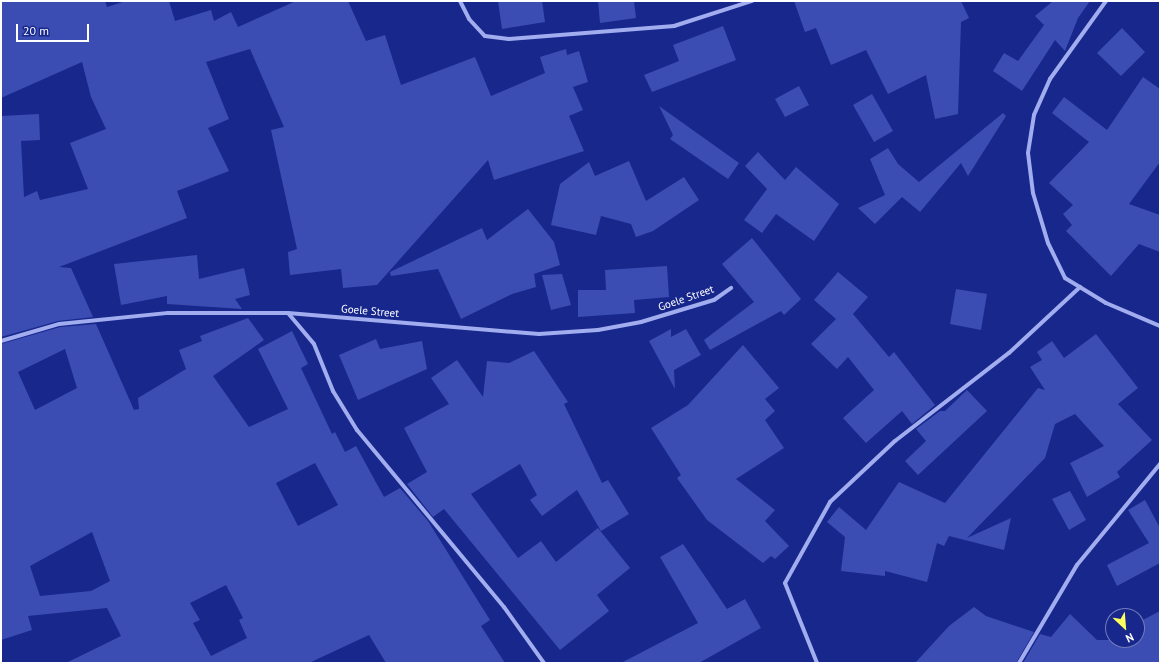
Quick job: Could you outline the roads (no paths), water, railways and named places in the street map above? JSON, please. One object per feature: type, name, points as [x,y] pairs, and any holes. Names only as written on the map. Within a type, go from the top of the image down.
[{"type":"street","points":[[460,1],[469,19],[485,36],[509,39],[674,26],[752,1]]},
{"type":"street","points":[[1106,1],[1050,79],[1034,115],[1028,153],[1033,193],[1048,243],[1065,278],[1080,287],[1160,326]]},
{"type":"street","points":[[817,663],[785,582],[830,502],[895,441],[1009,353],[1080,287]]},
{"type":"street","name":"Goele Street","points":[[1,341],[75,322],[168,313],[288,313],[546,333],[630,326],[714,300],[731,288]]},
{"type":"street","points":[[288,313],[314,344],[333,391],[357,430],[504,607],[544,663]]},
{"type":"street","points":[[1019,663],[1077,565],[1160,464]]}]
